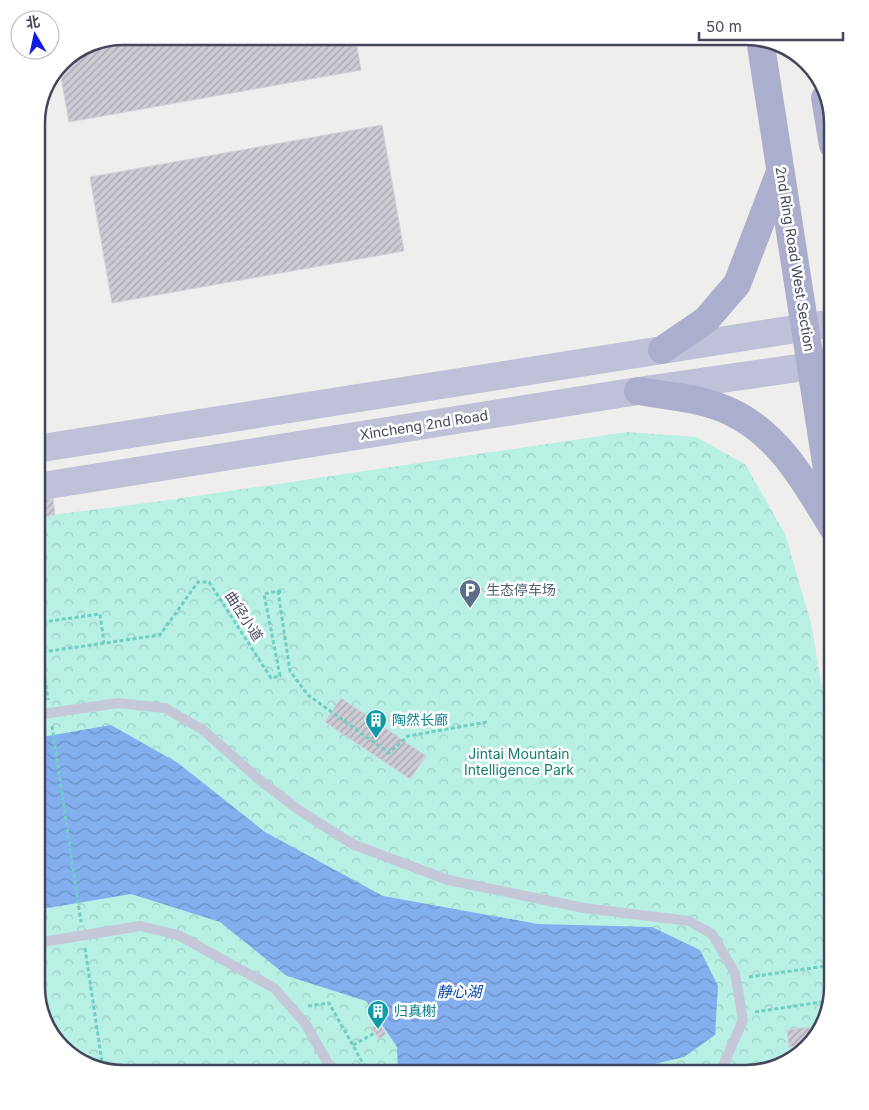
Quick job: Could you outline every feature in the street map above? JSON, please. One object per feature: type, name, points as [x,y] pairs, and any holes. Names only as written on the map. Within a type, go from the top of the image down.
[{"type":"main road","name":"2nd Ring Road West Section","points":[[761,47],[805,327],[822,364],[824,390]]},
{"type":"main road","points":[[662,350],[706,320],[737,284],[781,169]]},
{"type":"main road","points":[[638,391],[688,399],[730,411],[759,428],[796,468],[824,513]]},
{"type":"street","points":[[45,448],[824,324]]},
{"type":"street","name":"Xincheng 2nd Road","points":[[45,486],[638,391],[822,364]]},
{"type":"lane","points":[[45,713],[118,703],[165,708],[203,730],[292,804],[352,844],[448,880],[584,908],[689,921],[712,934],[735,973],[743,1020],[722,1065]]},
{"type":"lane","points":[[45,941],[140,926],[178,935],[274,988],[305,1023],[329,1065]]},
{"type":"path","name":"曲径小道","points":[[104,643],[160,635],[198,582],[209,582],[271,678],[280,676],[264,594],[278,591]]},
{"type":"path","points":[[284,593],[278,591],[290,671],[298,684],[308,695],[390,753],[408,736],[488,722]]},
{"type":"path","points":[[45,623],[100,614],[104,643],[45,652]]},
{"type":"path","points":[[45,679],[79,910]]},
{"type":"path","points":[[83,935],[102,1062]]},
{"type":"path","points":[[736,979],[824,966]]},
{"type":"path","points":[[742,1014],[822,1002]]},
{"type":"path","points":[[292,1008],[328,1003],[366,1065]]},
{"type":"path","points":[[354,1045],[375,1033]]},
{"type":"green space","name":"Jintai Mountain Intelligence Park","points":[[627,432],[696,437],[745,464],[785,534],[811,623],[824,699],[824,987],[818,1017],[805,1038],[781,1057],[766,1062],[746,1065],[123,1065],[93,1059],[75,1049],[53,1022],[48,1007],[45,987],[45,516],[169,500]]},
{"type":"water","name":"静心湖","points":[[111,725],[178,763],[265,832],[383,896],[538,924],[652,927],[700,950],[718,986],[715,1035],[684,1057],[651,1065],[398,1065],[397,1047],[366,1001],[287,976],[220,922],[131,894],[45,908],[45,736]]},
{"type":"building","points":[[123,45],[357,45],[361,70],[69,122],[61,75],[84,55],[98,49]]},
{"type":"building","points":[[382,125],[404,251],[112,303],[90,177]]},
{"type":"building","points":[[53,498],[55,515],[45,517],[45,499]]},
{"type":"building","name":"陶然长廊","points":[[341,698],[426,756],[410,779],[325,722]]},
{"type":"building","name":"归真榭","points":[[379,1023],[386,1034],[379,1039],[372,1028]]},
{"type":"building","points":[[809,1027],[810,1032],[797,1046],[789,1047],[787,1030]]},
{"type":"place","name":"生态停车场","points":[[470,609]]},
{"type":"place","name":"陶然长廊","points":[[376,739]]},
{"type":"place","name":"归真榭","points":[[378,1030]]}]
